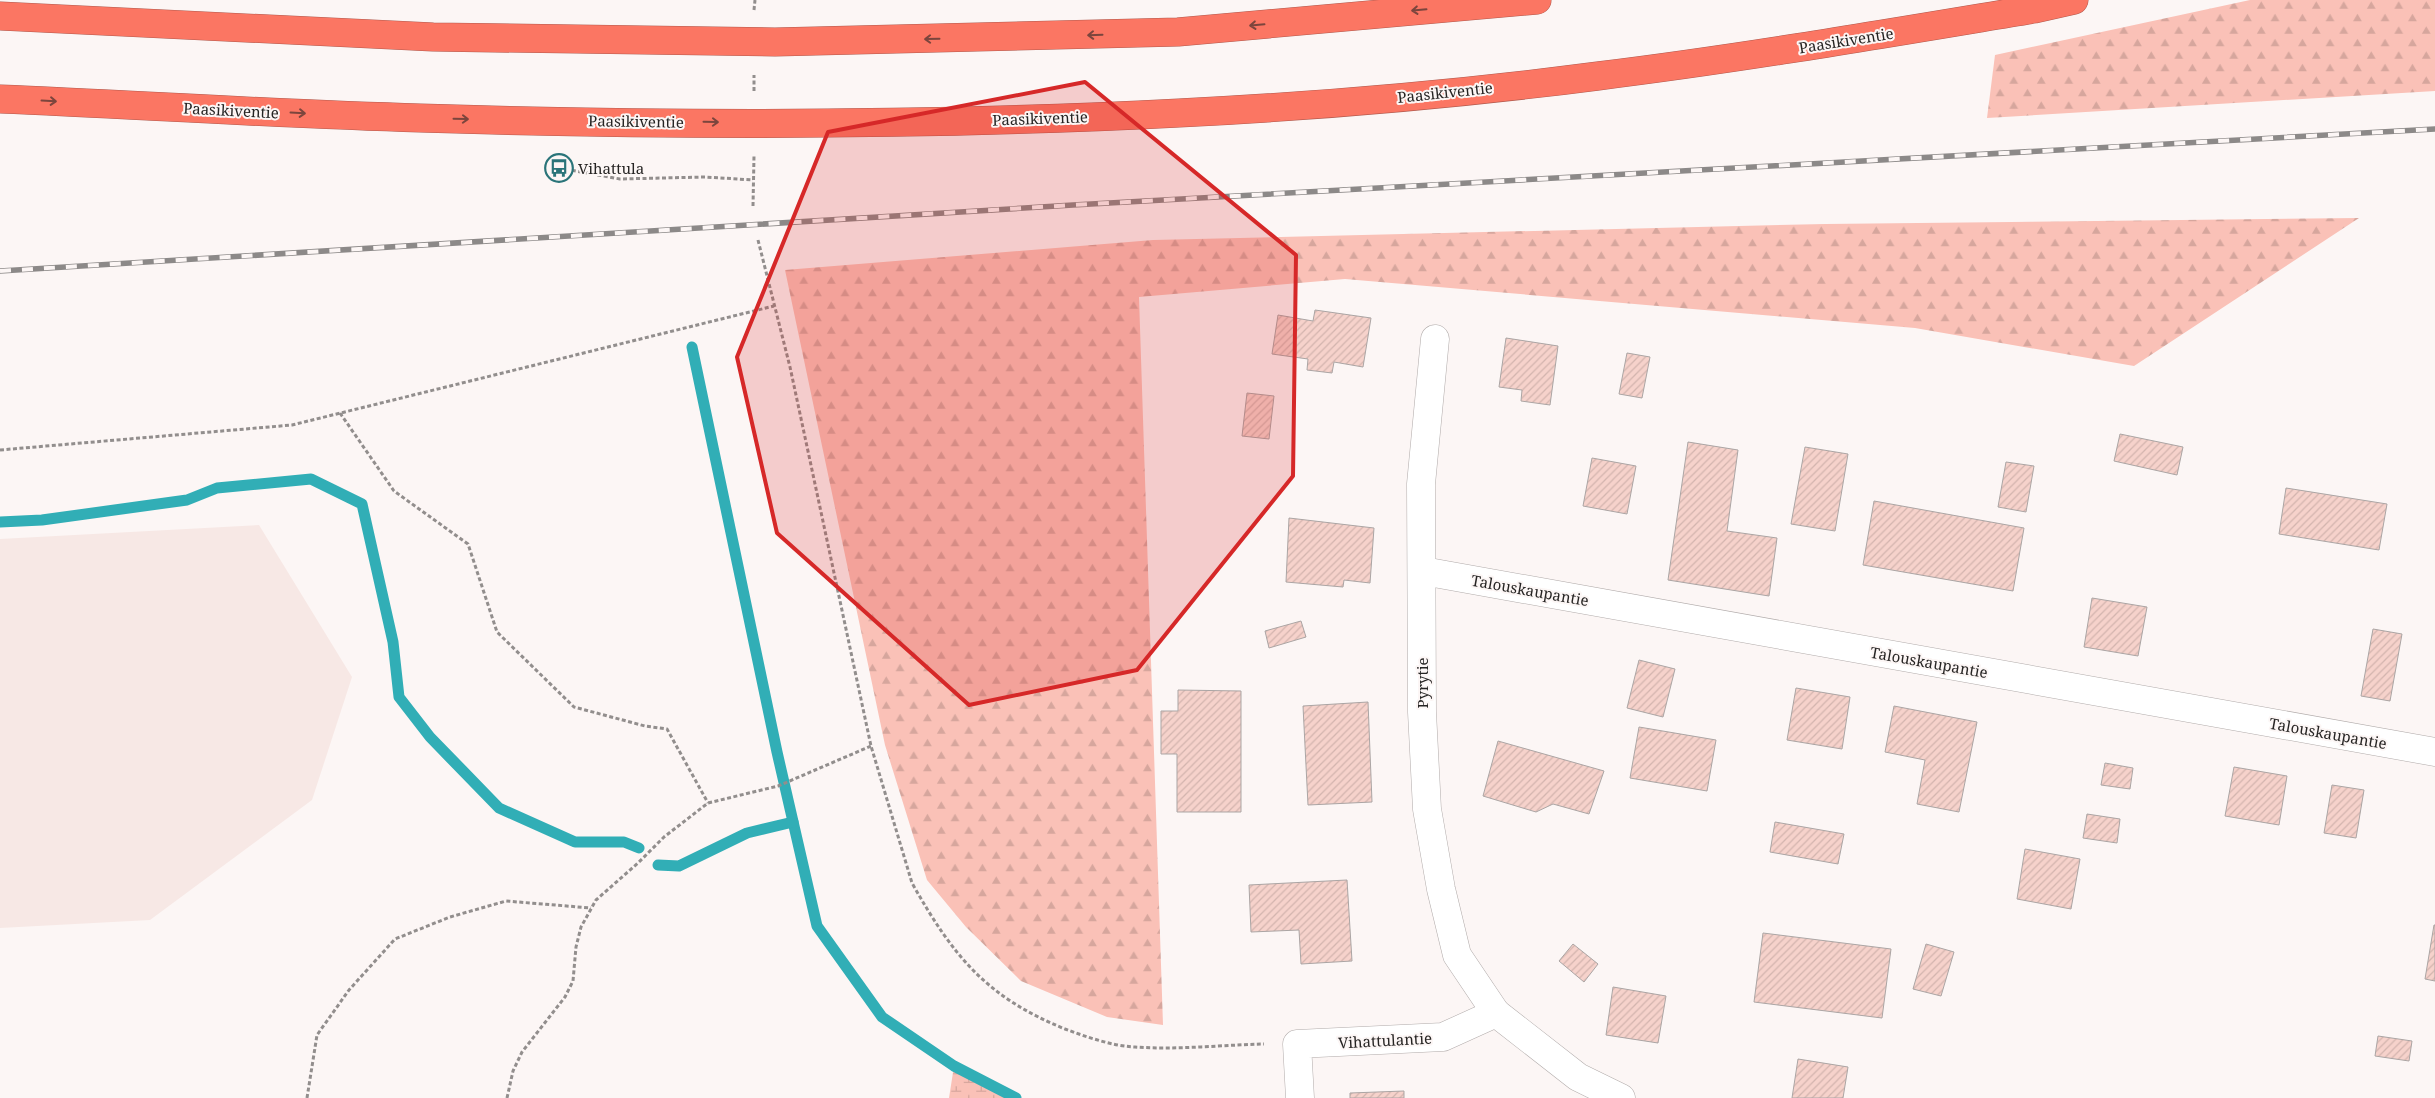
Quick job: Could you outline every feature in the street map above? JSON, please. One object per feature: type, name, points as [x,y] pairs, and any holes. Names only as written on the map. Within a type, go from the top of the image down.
[{"type":"highway","points":[[0,16],[433,37],[775,42],[1178,32],[1537,0]]},
{"type":"highway","name":"Paasikiventie","points":[[0,99],[421,118],[768,123],[1001,119],[1180,113],[1375,100],[1595,77],[1785,50],[2034,9],[2074,0]]},
{"type":"street","name":"Pyrytie","points":[[1435,340],[1421,484],[1423,571],[1422,712],[1427,809],[1441,889],[1457,954],[1496,1013]]},
{"type":"street","name":"Talouskaupantie","points":[[1423,571],[2435,752]]},
{"type":"street","name":"Vihattulantie","points":[[1297,1044],[1443,1037],[1496,1013]]},
{"type":"street","points":[[1496,1013],[1578,1077],[1621,1098]]},
{"type":"street","points":[[1297,1044],[1300,1098]]},
{"type":"path","points":[[754,71],[754,94]]},
{"type":"path","points":[[753,206],[754,152]]},
{"type":"path","points":[[559,168],[620,179],[705,177],[753,180]]},
{"type":"path","points":[[758,240],[790,367],[871,746],[912,883],[960,957],[988,986],[1013,1004],[1042,1019],[1077,1033],[1134,1048],[1297,1044]]},
{"type":"path","points":[[0,450],[292,425],[774,306]]},
{"type":"path","points":[[340,413],[394,491],[468,544],[497,632],[574,707],[645,726],[667,729],[708,803]]},
{"type":"path","points":[[506,1098],[513,1070],[522,1052],[564,997],[573,982],[576,947],[581,928],[596,900],[664,837],[708,803],[778,786],[871,746]]},
{"type":"path","points":[[306,1098],[317,1035],[349,990],[395,939],[450,917],[506,901],[591,908]]},
{"type":"highlighted area","points":[[1085,82],[1296,255],[1293,476],[1137,670],[969,705],[777,533],[737,357],[828,132]]},
{"type":"shaded area","points":[[259,525],[352,677],[312,800],[150,920],[0,928],[0,539]]},
{"type":"green space","points":[[2250,0],[2435,0],[2435,91],[1987,118],[1995,55]]},
{"type":"green space","points":[[2359,218],[2134,366],[1915,328],[1345,279],[1139,297],[1163,1025],[1107,1017],[1021,981],[966,927],[927,880],[885,745],[785,270],[1153,240],[1825,224]]},
{"type":"green space","points":[[954,1066],[1016,1098],[949,1098]]},
{"type":"building","points":[[1315,310],[1371,318],[1363,367],[1334,362],[1332,373],[1307,370],[1308,359],[1272,354],[1278,315],[1313,321]]},
{"type":"building","points":[[1506,338],[1558,346],[1550,405],[1521,401],[1522,390],[1499,387]]},
{"type":"building","points":[[1627,353],[1650,357],[1642,398],[1619,394]]},
{"type":"building","points":[[1247,393],[1274,396],[1269,439],[1242,436]]},
{"type":"building","points":[[2120,434],[2183,447],[2177,475],[2114,461]]},
{"type":"building","points":[[1688,442],[1738,450],[1727,531],[1777,538],[1769,596],[1668,580]]},
{"type":"building","points":[[1805,447],[1848,454],[1835,531],[1791,524]]},
{"type":"building","points":[[1592,458],[1636,466],[1627,514],[1583,506]]},
{"type":"building","points":[[2006,462],[2034,466],[2026,512],[1998,507]]},
{"type":"building","points":[[2286,488],[2387,504],[2379,550],[2279,534]]},
{"type":"building","points":[[1874,501],[2024,528],[2013,591],[1863,565]]},
{"type":"building","points":[[1289,518],[1374,528],[1370,583],[1344,580],[1343,587],[1286,582]]},
{"type":"building","points":[[2092,598],[2147,607],[2138,656],[2084,647]]},
{"type":"building","points":[[1301,621],[1306,637],[1269,648],[1265,631]]},
{"type":"building","points":[[2373,629],[2402,634],[2390,701],[2361,696]]},
{"type":"building","points":[[1639,660],[1675,669],[1663,717],[1627,708]]},
{"type":"building","points":[[1796,688],[1850,697],[1842,749],[1787,740]]},
{"type":"building","points":[[1178,690],[1241,691],[1241,812],[1177,812],[1177,754],[1161,754],[1161,711],[1178,711]]},
{"type":"building","points":[[1368,702],[1372,802],[1308,805],[1303,706]]},
{"type":"building","points":[[1894,706],[1977,722],[1959,812],[1917,804],[1925,760],[1885,752]]},
{"type":"building","points":[[1639,727],[1716,740],[1707,791],[1630,778]]},
{"type":"building","points":[[1498,741],[1604,771],[1589,814],[1553,804],[1536,812],[1483,796]]},
{"type":"building","points":[[2105,763],[2133,768],[2130,789],[2101,785]]},
{"type":"building","points":[[2234,767],[2287,776],[2279,825],[2225,816]]},
{"type":"building","points":[[2332,785],[2364,790],[2356,838],[2324,833]]},
{"type":"building","points":[[2087,814],[2120,819],[2117,843],[2083,838]]},
{"type":"building","points":[[1775,822],[1844,834],[1838,864],[1770,852]]},
{"type":"building","points":[[2025,849],[2080,859],[2071,909],[2017,899]]},
{"type":"building","points":[[1347,880],[1352,961],[1301,964],[1299,930],[1251,932],[1249,885]]},
{"type":"building","points":[[2435,925],[2435,981],[2425,979]]},
{"type":"building","points":[[1763,933],[1891,949],[1882,1018],[1754,1002]]},
{"type":"building","points":[[1573,944],[1598,964],[1584,982],[1559,961]]},
{"type":"building","points":[[1926,944],[1954,952],[1941,996],[1913,989]]},
{"type":"building","points":[[1613,987],[1666,996],[1658,1043],[1606,1035]]},
{"type":"building","points":[[2378,1036],[2412,1041],[2409,1061],[2375,1056]]},
{"type":"building","points":[[1798,1059],[1848,1067],[1843,1098],[1792,1098]]},
{"type":"building","points":[[1404,1091],[1404,1098],[1350,1098],[1350,1093]]},
{"type":"waterway","points":[[692,347],[777,752],[817,926],[882,1017],[954,1066],[1016,1098]]},
{"type":"waterway","points":[[0,522],[42,520],[187,500],[217,488],[311,479],[362,504],[393,642],[399,697],[430,737],[499,808],[575,842],[624,842],[639,848]]},
{"type":"waterway","points":[[658,865],[679,866],[747,833],[793,822]]},
{"type":"railway","points":[[0,271],[1073,205],[2435,129]]},
{"type":"place","name":"Vihattula","points":[[559,168]]}]
